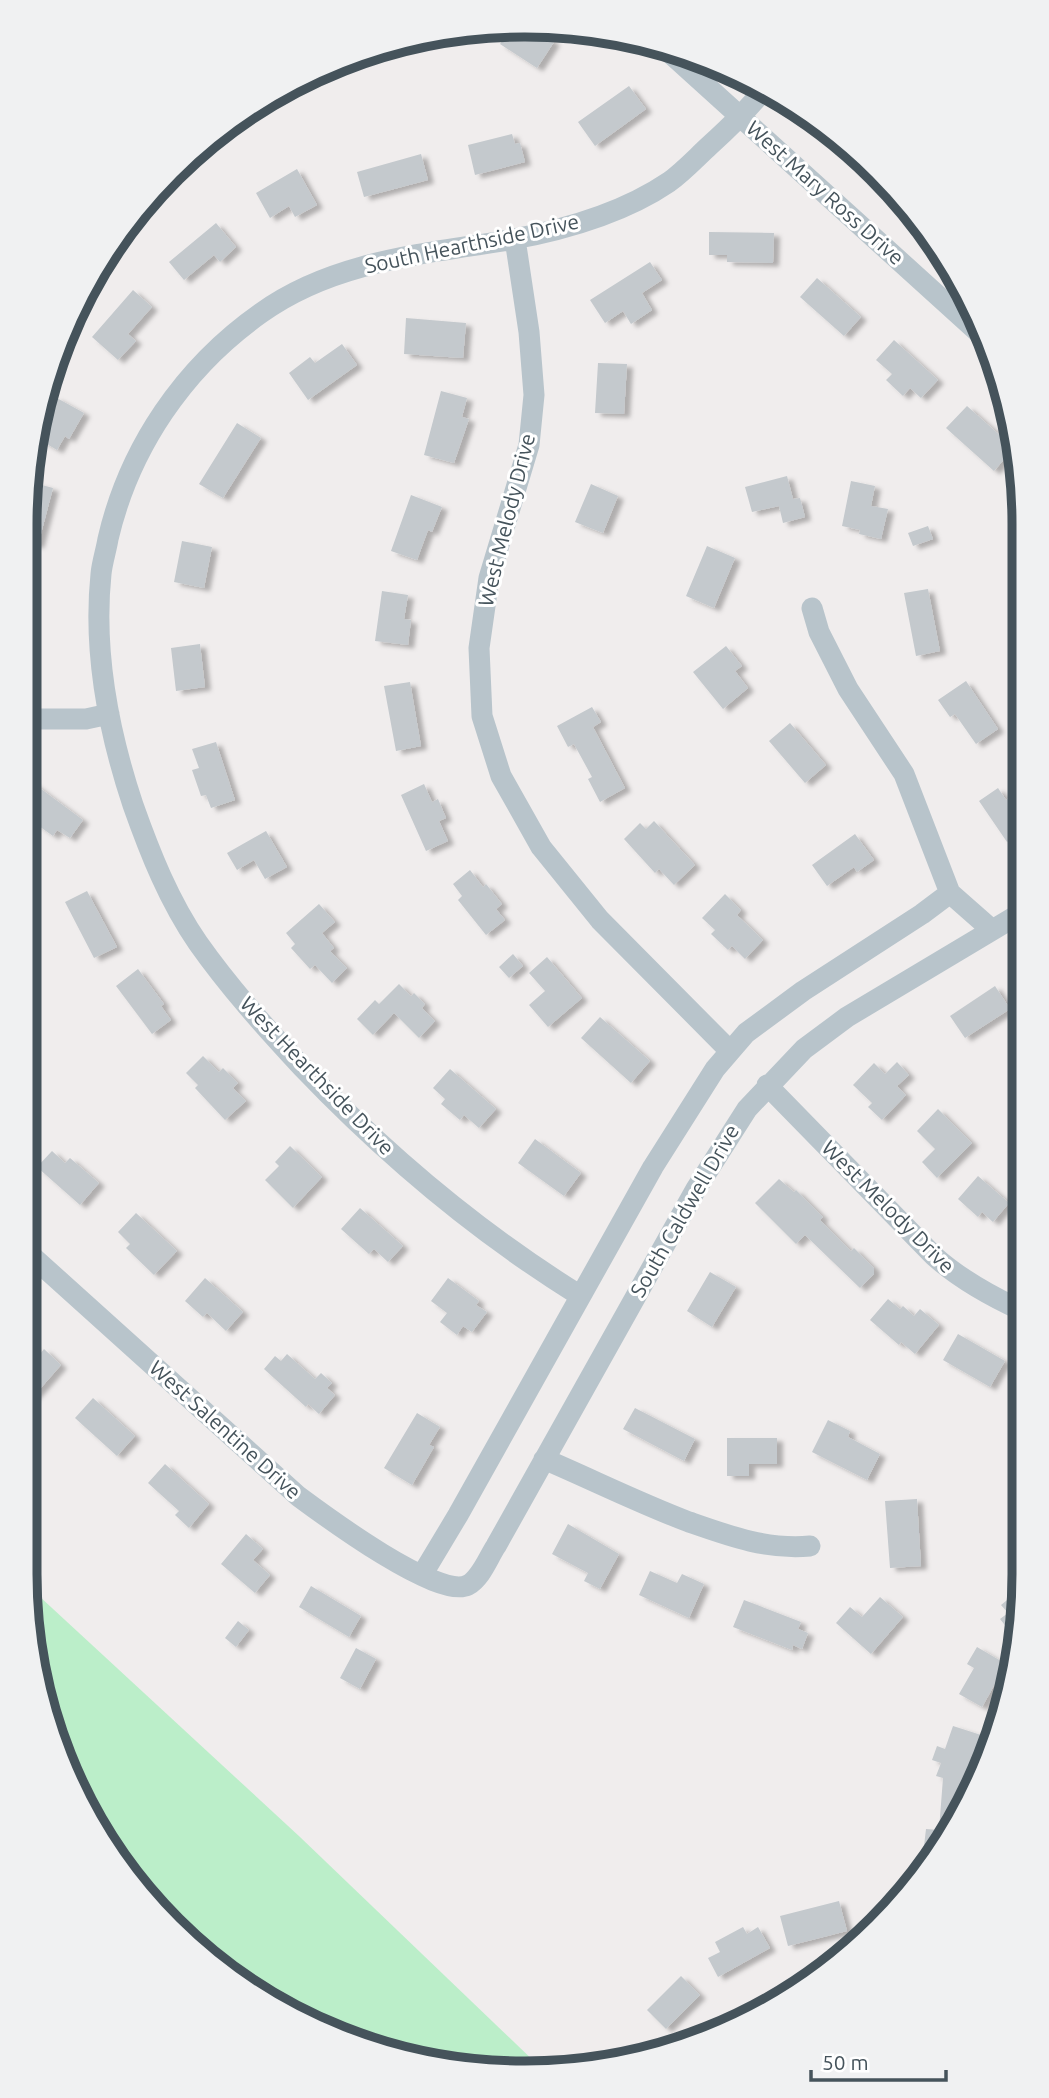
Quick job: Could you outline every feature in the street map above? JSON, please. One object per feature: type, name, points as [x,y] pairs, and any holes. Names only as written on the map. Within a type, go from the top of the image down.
[{"type":"street","name":"West Mary Ross Drive","points":[[681,63],[963,311]]},
{"type":"street","name":"South Hearthside Drive","points":[[109,714],[100,641],[101,573],[115,511],[142,444],[171,400],[214,353],[262,312],[314,283],[377,261],[515,239],[567,227],[613,212],[669,182],[741,117],[758,97]]},
{"type":"street","name":"West Melody Drive","points":[[515,239],[529,332],[534,395],[528,445],[489,578],[479,648],[482,716],[501,776],[541,847],[600,920],[730,1051]]},
{"type":"street","points":[[812,608],[819,632],[848,689],[904,774],[950,893],[992,930]]},
{"type":"street","points":[[37,719],[86,719],[109,714]]},
{"type":"street","name":"West Hearthside Drive","points":[[109,714],[121,769],[152,861],[196,940],[253,1015],[325,1091],[408,1170],[465,1217],[579,1295]]},
{"type":"street","points":[[422,1575],[579,1295],[690,1106],[730,1051],[746,1033],[803,990],[922,914],[950,893]]},
{"type":"street","name":"South Caldwell Drive","points":[[443,1584],[459,1588],[477,1578],[696,1189],[734,1126],[767,1085],[804,1049],[847,1017],[1012,918]]},
{"type":"street","name":"West Melody Drive","points":[[767,1085],[934,1256],[985,1294],[1012,1306]]},
{"type":"street","name":"West Salentine Drive","points":[[37,1261],[298,1496],[341,1528],[422,1575],[443,1584]]},
{"type":"street","points":[[544,1459],[635,1502],[738,1540],[785,1548],[810,1546]]},
{"type":"green space","points":[[38,1595],[300,1837],[533,2061],[461,2057],[398,2045],[368,2035],[309,2011],[281,1996],[203,1940],[158,1895],[138,1870],[102,1817],[87,1789],[53,1700],[41,1637]]},
{"type":"building","points":[[500,38],[548,38],[554,42],[537,68],[500,44],[503,40]]},
{"type":"building","points":[[629,86],[646,109],[595,146],[578,122]]},
{"type":"building","points":[[512,134],[515,144],[520,143],[525,162],[475,175],[468,145]]},
{"type":"building","points":[[421,154],[428,180],[364,197],[357,172]]},
{"type":"building","points":[[297,169],[317,205],[295,217],[289,206],[270,218],[256,193]]},
{"type":"building","points":[[216,223],[236,247],[220,262],[214,255],[184,280],[169,262]]},
{"type":"building","points":[[709,232],[774,233],[773,263],[727,262],[727,255],[709,255]]},
{"type":"building","points":[[650,262],[662,280],[642,293],[652,310],[631,324],[623,311],[605,323],[590,300]]},
{"type":"building","points":[[817,278],[861,317],[844,336],[800,297]]},
{"type":"building","points":[[133,290],[152,307],[128,334],[136,341],[118,360],[92,337]]},
{"type":"building","points":[[406,318],[466,323],[463,358],[404,354]]},
{"type":"building","points":[[894,340],[938,380],[921,398],[910,388],[903,396],[886,380],[892,374],[876,360]]},
{"type":"building","points":[[342,344],[357,365],[308,400],[289,373],[310,357],[315,363]]},
{"type":"building","points":[[598,363],[627,364],[624,414],[595,413]]},
{"type":"building","points":[[441,391],[467,398],[462,417],[469,419],[454,463],[424,455]]},
{"type":"building","points":[[55,397],[84,413],[69,439],[65,436],[57,450],[44,442]]},
{"type":"building","points":[[967,406],[1005,440],[1007,456],[994,471],[946,428]]},
{"type":"building","points":[[237,423],[261,438],[223,498],[199,484]]},
{"type":"building","points":[[787,476],[793,499],[800,498],[805,517],[783,523],[779,506],[752,512],[745,487]]},
{"type":"building","points":[[851,481],[875,486],[871,506],[888,509],[881,539],[859,534],[860,530],[842,526]]},
{"type":"building","points":[[39,484],[53,488],[38,545],[37,524]]},
{"type":"building","points":[[591,484],[618,496],[603,533],[575,522]]},
{"type":"building","points":[[411,495],[442,507],[432,532],[428,530],[417,560],[391,551]]},
{"type":"building","points":[[928,526],[933,539],[913,546],[908,533]]},
{"type":"building","points":[[182,541],[212,547],[204,588],[174,582]]},
{"type":"building","points":[[707,546],[735,558],[714,608],[686,596]]},
{"type":"building","points":[[928,589],[940,651],[916,656],[904,593]]},
{"type":"building","points":[[382,591],[408,595],[404,619],[411,620],[408,645],[375,641]]},
{"type":"building","points":[[200,644],[205,687],[176,691],[171,648]]},
{"type":"building","points":[[726,646],[742,666],[735,671],[748,688],[723,709],[693,672]]},
{"type":"building","points":[[966,681],[998,729],[976,744],[955,714],[950,717],[938,700]]},
{"type":"building","points":[[410,682],[421,746],[396,751],[384,686]]},
{"type":"building","points":[[592,707],[601,722],[593,727],[625,788],[600,802],[588,779],[592,777],[574,744],[568,747],[557,726]]},
{"type":"building","points":[[790,723],[826,765],[805,783],[769,741]]},
{"type":"building","points":[[216,742],[235,800],[211,808],[206,795],[201,796],[192,770],[199,768],[192,749]]},
{"type":"building","points":[[424,784],[432,802],[438,799],[446,818],[439,821],[448,841],[426,851],[401,795]]},
{"type":"building","points":[[37,786],[83,820],[70,838],[57,830],[53,836],[37,825]]},
{"type":"building","points":[[998,788],[1006,800],[1012,796],[1012,838],[1007,842],[979,801]]},
{"type":"building","points":[[654,821],[695,865],[674,885],[659,869],[655,873],[624,839],[640,823],[646,829]]},
{"type":"building","points":[[266,831],[287,867],[265,879],[254,860],[237,870],[227,853]]},
{"type":"building","points":[[855,834],[874,860],[857,872],[854,867],[827,886],[812,865]]},
{"type":"building","points":[[470,870],[483,887],[486,884],[502,904],[496,909],[505,920],[486,935],[458,900],[462,896],[453,884]]},
{"type":"building","points":[[87,891],[117,947],[94,958],[65,902]]},
{"type":"building","points":[[725,894],[741,910],[737,915],[763,940],[745,959],[732,946],[728,950],[711,934],[715,930],[702,918]]},
{"type":"building","points":[[319,904],[335,922],[322,933],[334,948],[330,951],[347,968],[332,983],[315,965],[310,969],[291,948],[295,944],[286,933]]},
{"type":"building","points":[[513,954],[523,966],[509,978],[499,967]]},
{"type":"building","points":[[547,957],[582,998],[548,1027],[529,1005],[545,991],[529,973]]},
{"type":"building","points":[[138,969],[164,1004],[161,1006],[171,1020],[152,1034],[116,986]]},
{"type":"building","points":[[399,984],[411,996],[414,993],[425,1004],[422,1008],[435,1021],[419,1038],[394,1013],[373,1035],[357,1019],[375,1000],[379,1004]]},
{"type":"building","points":[[995,986],[1010,1009],[965,1038],[950,1016]]},
{"type":"building","points":[[600,1017],[650,1061],[631,1083],[581,1038]]},
{"type":"building","points":[[203,1056],[219,1072],[223,1068],[238,1083],[233,1088],[246,1101],[225,1120],[195,1088],[198,1085],[186,1073]]},
{"type":"building","points":[[897,1062],[909,1075],[897,1086],[906,1095],[882,1120],[868,1107],[872,1103],[853,1085],[874,1063],[885,1074]]},
{"type":"building","points":[[450,1069],[496,1109],[479,1128],[464,1115],[460,1120],[441,1104],[445,1099],[433,1088]]},
{"type":"building","points":[[938,1109],[972,1143],[937,1178],[922,1162],[935,1149],[917,1131]]},
{"type":"building","points":[[535,1139],[581,1173],[564,1196],[518,1163]]},
{"type":"building","points":[[290,1146],[322,1177],[293,1208],[265,1180],[279,1166],[275,1162]]},
{"type":"building","points":[[52,1151],[65,1163],[70,1158],[99,1183],[80,1205],[37,1167]]},
{"type":"building","points":[[978,1176],[1009,1203],[993,1222],[982,1212],[978,1217],[958,1199]]},
{"type":"building","points":[[779,1179],[794,1192],[796,1190],[823,1217],[820,1220],[851,1251],[854,1248],[874,1268],[874,1274],[860,1288],[805,1235],[796,1244],[755,1203]]},
{"type":"building","points":[[360,1208],[403,1246],[388,1262],[374,1249],[369,1254],[341,1229]]},
{"type":"building","points":[[136,1213],[177,1251],[154,1275],[126,1248],[130,1244],[118,1232]]},
{"type":"building","points":[[710,1272],[736,1287],[712,1327],[687,1311]]},
{"type":"building","points":[[205,1278],[243,1312],[226,1331],[207,1313],[203,1317],[185,1301]]},
{"type":"building","points":[[448,1278],[479,1301],[476,1305],[487,1312],[472,1332],[463,1326],[457,1335],[440,1322],[447,1313],[431,1301]]},
{"type":"building","points":[[888,1299],[900,1309],[903,1306],[914,1316],[920,1309],[939,1325],[915,1354],[901,1342],[899,1345],[870,1320]]},
{"type":"building","points":[[958,1334],[1005,1361],[990,1387],[943,1360]]},
{"type":"building","points":[[44,1349],[61,1365],[37,1392],[37,1351],[40,1354]]},
{"type":"building","points":[[287,1354],[315,1379],[321,1373],[332,1383],[327,1388],[335,1395],[319,1414],[308,1404],[306,1407],[264,1369],[275,1356],[281,1361]]},
{"type":"building","points":[[93,1398],[135,1436],[117,1456],[75,1418]]},
{"type":"building","points":[[635,1408],[695,1439],[684,1461],[623,1429]]},
{"type":"building","points":[[417,1413],[440,1427],[429,1445],[434,1447],[412,1485],[384,1468]]},
{"type":"building","points":[[828,1420],[850,1431],[848,1437],[880,1454],[867,1480],[812,1452]]},
{"type":"building","points":[[727,1438],[777,1438],[777,1464],[749,1464],[749,1476],[727,1476]]},
{"type":"building","points":[[165,1464],[209,1504],[189,1528],[175,1515],[179,1511],[148,1483]]},
{"type":"building","points":[[917,1499],[921,1566],[890,1568],[885,1501]]},
{"type":"building","points":[[568,1524],[619,1554],[600,1589],[584,1581],[588,1573],[552,1554]]},
{"type":"building","points":[[246,1534],[263,1549],[253,1560],[270,1575],[255,1593],[221,1564]]},
{"type":"building","points":[[650,1571],[677,1583],[682,1574],[704,1584],[689,1618],[639,1595]]},
{"type":"building","points":[[311,1586],[361,1616],[349,1637],[299,1607]]},
{"type":"building","points":[[880,1597],[903,1617],[871,1654],[836,1623],[850,1607],[862,1617]]},
{"type":"building","points":[[1011,1597],[1009,1630],[1000,1619],[1008,1613],[1001,1605]]},
{"type":"building","points":[[744,1600],[801,1622],[798,1629],[808,1633],[802,1649],[793,1645],[792,1650],[733,1627]]},
{"type":"building","points":[[238,1621],[249,1630],[236,1647],[225,1638]]},
{"type":"building","points":[[977,1647],[1004,1663],[982,1707],[959,1694],[974,1668],[967,1664]]},
{"type":"building","points":[[356,1648],[376,1659],[360,1689],[340,1678]]},
{"type":"building","points":[[953,1726],[981,1735],[965,1782],[939,1830],[943,1778],[936,1776],[941,1763],[932,1760],[937,1746],[945,1749]]},
{"type":"building","points":[[926,1829],[939,1830],[928,1846],[924,1846]]},
{"type":"building","points":[[839,1901],[847,1931],[788,1946],[780,1916]]},
{"type":"building","points":[[743,1927],[747,1934],[758,1927],[770,1948],[718,1977],[708,1958],[720,1952],[715,1942]]},
{"type":"building","points":[[681,1976],[700,1995],[666,2029],[647,2010]]}]
